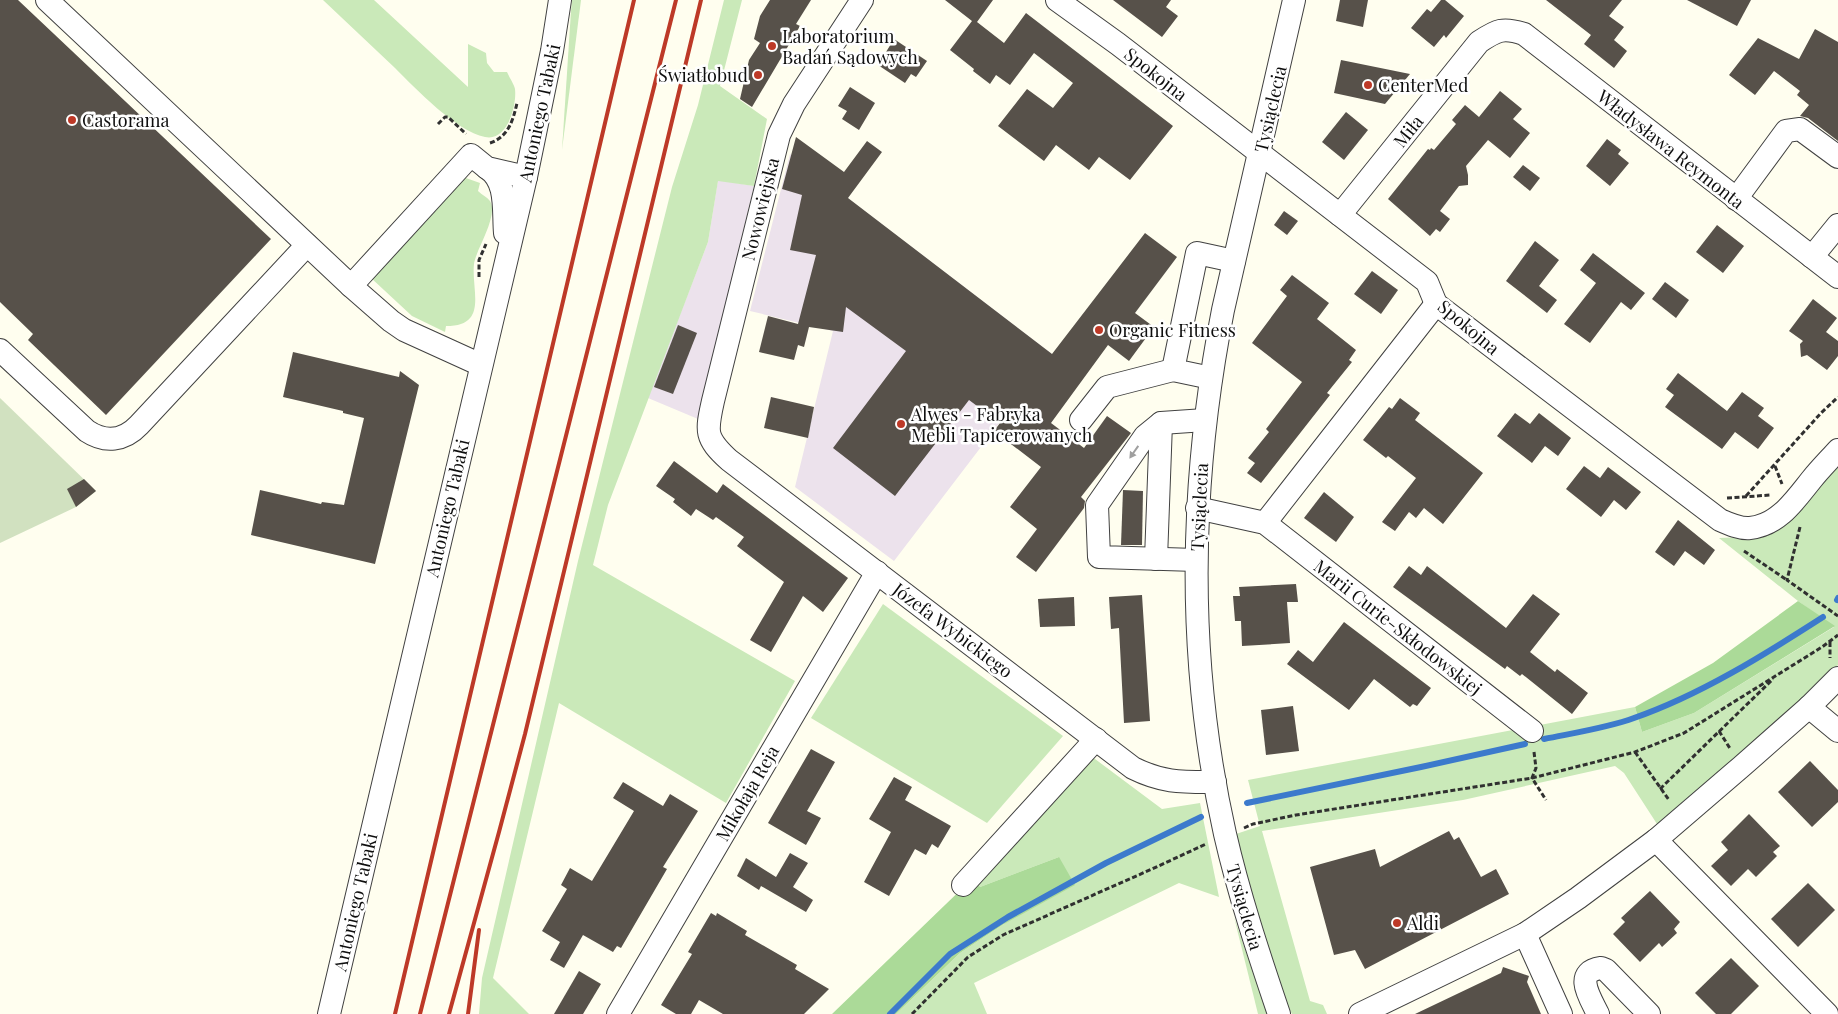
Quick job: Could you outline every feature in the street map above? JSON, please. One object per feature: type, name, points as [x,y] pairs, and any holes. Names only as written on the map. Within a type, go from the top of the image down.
[{"type":"street","points":[[47,0],[307,245],[391,321],[404,330],[481,365]]},
{"type":"street","name":"Antoniego Tabaki","points":[[329,1014],[526,177],[552,52],[560,0]]},
{"type":"street","name":"Nowowiejska","points":[[710,438],[709,420],[713,401],[779,135],[794,104],[862,0]]},
{"type":"street","name":"Spokojna","points":[[1057,0],[1118,44],[1428,282],[1436,304],[1720,520],[1733,526],[1748,528],[1764,525],[1775,520],[1790,498],[1838,450]]},
{"type":"street","name":"Tysiąclecia","points":[[1279,1014],[1241,898],[1225,834],[1215,782],[1201,674],[1196,560],[1197,508],[1211,378],[1223,310],[1294,0]]},
{"type":"street","name":"Władysława Reymonta","points":[[1501,30],[1511,30],[1524,34],[1838,277]]},
{"type":"street","name":"Miła","points":[[1340,216],[1479,42],[1501,30]]},
{"type":"street","points":[[1736,199],[1786,131],[1800,130],[1838,157]]},
{"type":"street","points":[[351,286],[471,155],[494,175],[503,196],[508,251]]},
{"type":"street","points":[[487,168],[526,177]]},
{"type":"street","points":[[1812,257],[1838,225]]},
{"type":"street","points":[[0,350],[87,431],[104,439],[122,438],[139,425],[307,245]]},
{"type":"street","points":[[1173,370],[1197,253],[1234,261]]},
{"type":"street","points":[[1265,523],[1436,304]]},
{"type":"street","points":[[1081,420],[1107,386],[1173,370],[1211,378]]},
{"type":"street","points":[[1196,560],[1099,557],[1097,505],[1145,436],[1161,422],[1205,420]]},
{"type":"street","points":[[1156,559],[1161,422]]},
{"type":"street","name":"Józefa Wybickiego","points":[[710,438],[716,448],[729,460],[1133,768],[1157,779],[1167,781],[1215,782]]},
{"type":"street","name":"Marii Curie-Skłodowskiej","points":[[1197,508],[1265,523],[1532,731]]},
{"type":"street","name":"Mikołaja Reja","points":[[618,1014],[877,572]]},
{"type":"street","points":[[1360,1014],[1525,934],[1578,898],[1656,840],[1809,707],[1838,678]]},
{"type":"street","points":[[1809,707],[1838,731]]},
{"type":"street","points":[[963,885],[1096,739]]},
{"type":"street","points":[[1656,840],[1827,1014]]},
{"type":"street","points":[[1525,934],[1561,1014]]},
{"type":"street","points":[[1598,1014],[1585,988],[1585,981],[1586,976],[1591,970],[1601,968],[1606,970],[1649,1014]]},
{"type":"path","points":[[484,143],[495,142],[507,131],[514,117],[519,95]]},
{"type":"path","points":[[438,124],[445,118],[448,118],[470,137]]},
{"type":"path","points":[[1746,496],[1821,413],[1838,397]]},
{"type":"path","points":[[1775,466],[1790,498],[1804,511],[1788,580],[1838,616]]},
{"type":"path","points":[[1692,500],[1746,496],[1790,498]]},
{"type":"path","points":[[1239,830],[1253,824],[1296,815],[1532,778],[1634,752],[1684,733],[1822,647],[1838,635]]},
{"type":"path","points":[[1660,789],[1779,673]]},
{"type":"path","points":[[1532,731],[1536,768],[1532,778]]},
{"type":"path","points":[[1634,752],[1681,817]]},
{"type":"path","points":[[1532,778],[1546,800]]},
{"type":"path","points":[[912,1014],[968,957],[1003,935],[1152,869],[1206,844],[1212,839]]},
{"type":"shaded area","points":[[790,154],[1052,354],[894,561],[795,487],[833,331],[750,311]]},
{"type":"shaded area","points":[[718,180],[754,186],[698,419],[648,398],[708,242]]},
{"type":"green space","points":[[323,0],[374,0],[468,87],[468,44],[486,53],[487,63],[494,72],[507,72],[514,85],[514,104],[505,128],[493,137],[485,137],[462,127],[449,118]]},
{"type":"green space","points":[[572,0],[581,0],[562,150],[571,11]]},
{"type":"green space","points":[[724,0],[742,0],[720,86],[767,119],[754,186],[718,181],[708,242],[608,505],[593,565],[795,681],[726,803],[559,703],[493,978],[529,1014],[479,1014],[482,978],[578,561],[672,187],[698,105]]},
{"type":"green space","points":[[463,177],[480,183],[478,191],[490,201],[492,215],[474,264],[475,305],[473,313],[468,320],[446,326],[445,332],[412,316],[370,277]]},
{"type":"green space","points":[[0,398],[96,491],[76,507],[0,543]]},
{"type":"green space","points":[[1838,461],[1838,665],[1800,702],[1657,824],[1624,773],[1615,766],[1463,800],[1262,831],[1310,1001],[1323,1005],[1327,1014],[1292,1014],[1259,919],[1236,834],[1260,826],[1248,780],[1635,707],[1642,732],[1694,713],[1834,627],[1719,538],[1767,536]]},
{"type":"green space","points":[[1798,601],[1835,626],[1694,713],[1642,732],[1635,707],[1713,663]]},
{"type":"green space","points":[[883,604],[1063,736],[987,823],[811,718]]},
{"type":"green space","points":[[1091,756],[1162,809],[1200,803],[1219,897],[1179,883],[974,983],[987,1014],[896,1014],[960,953],[1004,924],[1059,857],[980,887],[974,877]]},
{"type":"green space","points":[[1059,857],[1075,885],[1004,924],[960,953],[896,1014],[832,1014],[974,877],[980,887]]},
{"type":"green space","points":[[1234,917],[1267,1014],[1258,1014]]},
{"type":"building","name":"Castorama","points":[[0,0],[18,0],[271,239],[106,415],[28,340],[33,334],[0,302]]},
{"type":"building","points":[[770,0],[811,0],[796,24],[800,26],[752,107],[740,99],[749,60],[760,43],[754,39],[760,16]]},
{"type":"building","points":[[945,0],[993,0],[977,22],[1004,43],[1026,13],[1173,126],[1130,180],[1099,157],[1089,170],[1056,145],[1044,161],[998,126],[1027,89],[1053,108],[1073,83],[1034,53],[1010,85],[996,75],[990,84],[950,50],[972,21]]},
{"type":"building","points":[[1113,0],[1171,0],[1166,7],[1178,16],[1162,37]]},
{"type":"building","points":[[1340,0],[1368,0],[1363,27],[1336,21]]},
{"type":"building","points":[[1441,0],[1445,0],[1464,16],[1446,38],[1444,35],[1434,47],[1411,28],[1427,9],[1431,12]]},
{"type":"building","points":[[1546,0],[1622,0],[1609,16],[1624,27],[1614,40],[1627,51],[1614,68],[1584,44],[1591,35]]},
{"type":"building","points":[[1687,0],[1751,0],[1737,26]]},
{"type":"building","points":[[1815,29],[1838,42],[1838,141],[1808,118],[1800,116],[1809,105],[1797,95],[1800,91],[1774,71],[1755,95],[1729,75],[1758,38],[1799,59]]},
{"type":"building","points":[[894,39],[927,61],[916,77],[911,74],[905,83],[878,65]]},
{"type":"building","name":"CenterMed","points":[[1341,60],[1410,74],[1385,104],[1334,93]]},
{"type":"building","points":[[850,87],[875,103],[859,130],[842,119],[847,111],[838,106]]},
{"type":"building","points":[[1500,91],[1522,109],[1513,119],[1530,133],[1510,158],[1488,140],[1466,166],[1468,185],[1459,186],[1440,211],[1450,219],[1440,232],[1436,229],[1430,236],[1388,199],[1428,149],[1434,150],[1456,124],[1452,120],[1465,105],[1479,117]]},
{"type":"building","points":[[1346,112],[1368,130],[1344,160],[1322,142]]},
{"type":"building","points":[[796,137],[844,172],[867,141],[882,152],[848,198],[1052,354],[1145,233],[1177,257],[1135,313],[1154,327],[1129,361],[1108,345],[1051,423],[1084,448],[1107,416],[1131,433],[1081,497],[1085,501],[1084,508],[1036,572],[1016,557],[1037,529],[1010,507],[1041,467],[994,431],[1000,423],[969,400],[895,496],[833,448],[906,351],[846,307],[843,332],[809,327],[804,347],[798,345],[794,360],[759,352],[768,316],[798,324],[816,255],[790,250],[802,195],[782,189]]},
{"type":"building","points":[[1607,139],[1621,150],[1618,154],[1629,163],[1610,186],[1586,166]]},
{"type":"building","points":[[1523,165],[1540,178],[1530,191],[1513,177]]},
{"type":"building","points":[[1284,211],[1298,221],[1287,235],[1274,225]]},
{"type":"building","points":[[1717,225],[1744,246],[1723,273],[1696,252]]},
{"type":"building","points":[[1535,241],[1559,260],[1539,286],[1557,300],[1547,313],[1506,281]]},
{"type":"building","points":[[1593,253],[1645,293],[1631,310],[1621,302],[1590,343],[1564,324],[1596,283],[1580,270]]},
{"type":"building","points":[[1372,271],[1398,290],[1381,314],[1354,294]]},
{"type":"building","points":[[1292,275],[1329,303],[1317,319],[1356,350],[1349,360],[1352,362],[1327,393],[1330,395],[1261,483],[1247,473],[1255,463],[1248,458],[1269,432],[1266,429],[1302,382],[1252,343],[1287,296],[1280,290]]},
{"type":"building","points":[[1665,282],[1689,300],[1676,318],[1652,299]]},
{"type":"building","points":[[1813,299],[1837,318],[1826,332],[1838,341],[1838,356],[1827,370],[1807,355],[1801,357],[1800,344],[1803,341],[1789,331]]},
{"type":"building","points":[[678,325],[697,333],[673,394],[654,387]]},
{"type":"building","points":[[293,352],[399,377],[400,371],[419,385],[375,564],[251,535],[260,490],[321,504],[322,502],[344,505],[364,418],[343,413],[343,411],[283,397]]},
{"type":"building","points":[[1678,373],[1727,411],[1742,392],[1764,408],[1758,416],[1774,428],[1758,449],[1735,432],[1722,449],[1665,407],[1674,395],[1666,389]]},
{"type":"building","points":[[771,397],[814,407],[808,438],[764,428]]},
{"type":"building","points":[[1400,398],[1420,413],[1415,420],[1483,473],[1443,524],[1424,508],[1416,518],[1409,512],[1395,531],[1382,522],[1416,478],[1388,456],[1386,458],[1363,440],[1389,407],[1392,409]]},
{"type":"building","points":[[1515,413],[1530,424],[1539,413],[1571,438],[1558,456],[1545,446],[1532,463],[1497,436]]},
{"type":"building","points":[[674,461],[717,493],[723,484],[848,578],[823,612],[803,596],[771,652],[750,640],[784,582],[737,546],[744,537],[716,517],[713,520],[696,509],[691,516],[673,502],[675,499],[656,486]]},
{"type":"building","points":[[1584,466],[1600,478],[1608,467],[1641,492],[1626,510],[1614,500],[1601,517],[1566,489]]},
{"type":"building","points":[[84,479],[96,491],[76,507],[67,489]]},
{"type":"building","points":[[1123,490],[1143,491],[1142,545],[1121,545]]},
{"type":"building","points":[[1324,492],[1354,517],[1336,542],[1304,518]]},
{"type":"building","points":[[1678,520],[1715,550],[1704,565],[1685,551],[1674,566],[1655,552]]},
{"type":"building","points":[[1409,566],[1421,575],[1427,566],[1506,628],[1533,594],[1560,614],[1530,652],[1555,672],[1557,669],[1588,693],[1572,714],[1522,674],[1520,676],[1507,666],[1505,669],[1393,587]]},
{"type":"building","points":[[1296,584],[1298,602],[1287,602],[1290,643],[1242,646],[1241,621],[1235,621],[1233,596],[1240,596],[1239,587]]},
{"type":"building","points":[[1142,595],[1150,721],[1124,723],[1119,628],[1111,629],[1109,597]]},
{"type":"building","points":[[1074,597],[1075,626],[1040,627],[1038,599]]},
{"type":"building","points":[[1344,622],[1431,688],[1417,706],[1413,704],[1410,707],[1374,679],[1349,710],[1287,664],[1298,650],[1313,662]]},
{"type":"building","points":[[1293,706],[1299,751],[1266,755],[1261,710]]},
{"type":"building","points":[[811,749],[835,762],[807,811],[821,818],[806,845],[768,823]]},
{"type":"building","points":[[1810,761],[1838,790],[1838,802],[1812,827],[1778,792]]},
{"type":"building","points":[[894,777],[912,787],[905,800],[951,826],[938,848],[932,844],[926,855],[915,849],[889,896],[864,882],[891,832],[869,819]]},
{"type":"building","points":[[623,782],[663,806],[670,794],[698,811],[663,867],[667,869],[621,948],[617,946],[613,952],[583,935],[564,968],[550,960],[560,942],[542,931],[567,889],[561,885],[570,868],[592,881],[634,811],[613,798]]},
{"type":"building","points":[[1749,814],[1780,846],[1773,852],[1777,856],[1756,877],[1748,869],[1731,886],[1711,866],[1728,850],[1721,842]]},
{"type":"building","name":"Aldi","points":[[1449,831],[1454,840],[1459,837],[1481,877],[1496,869],[1509,894],[1365,969],[1355,950],[1334,955],[1310,867],[1375,849],[1380,867]]},
{"type":"building","points":[[790,853],[808,863],[793,887],[813,900],[806,912],[761,886],[759,890],[737,876],[746,858],[776,877]]},
{"type":"building","points":[[1808,883],[1835,910],[1798,947],[1771,919]]},
{"type":"building","points":[[1650,891],[1680,922],[1674,929],[1677,933],[1662,947],[1659,943],[1640,962],[1613,934],[1625,922],[1621,918]]},
{"type":"building","points":[[711,913],[716,916],[717,913],[747,931],[745,935],[797,965],[795,969],[829,989],[804,1014],[723,1014],[699,1000],[691,1014],[676,1014],[661,1005],[692,954],[688,952]]},
{"type":"building","points":[[1731,958],[1759,986],[1731,1014],[1716,1014],[1695,993]]},
{"type":"building","points":[[1503,967],[1529,976],[1527,982],[1541,1014],[1415,1014],[1501,973]]},
{"type":"building","points":[[579,971],[601,984],[583,1014],[554,1014]]},
{"type":"waterway","points":[[1544,739],[1613,725],[1659,709],[1731,673],[1823,617]]},
{"type":"waterway","points":[[1247,803],[1525,744]]},
{"type":"waterway","points":[[890,1014],[950,954],[1008,917],[1106,863],[1201,817]]},
{"type":"railway","points":[[395,1014],[634,0]]},
{"type":"railway","points":[[420,1014],[676,0]]},
{"type":"railway","points":[[449,1014],[525,734],[701,0]]},
{"type":"railway","points":[[468,1014],[479,930]]},
{"type":"place","name":"Laboratorium Badań Sądowych","points":[[772,46]]},
{"type":"place","name":"Światłobud","points":[[758,75]]},
{"type":"place","name":"CenterMed","points":[[1368,85]]},
{"type":"place","name":"Castorama","points":[[72,120]]},
{"type":"place","name":"Organic Fitness","points":[[1099,330]]},
{"type":"place","name":"Alwes - Fabryka Mebli Tapicerowanych","points":[[901,424]]},
{"type":"place","name":"Aldi","points":[[1397,923]]}]
